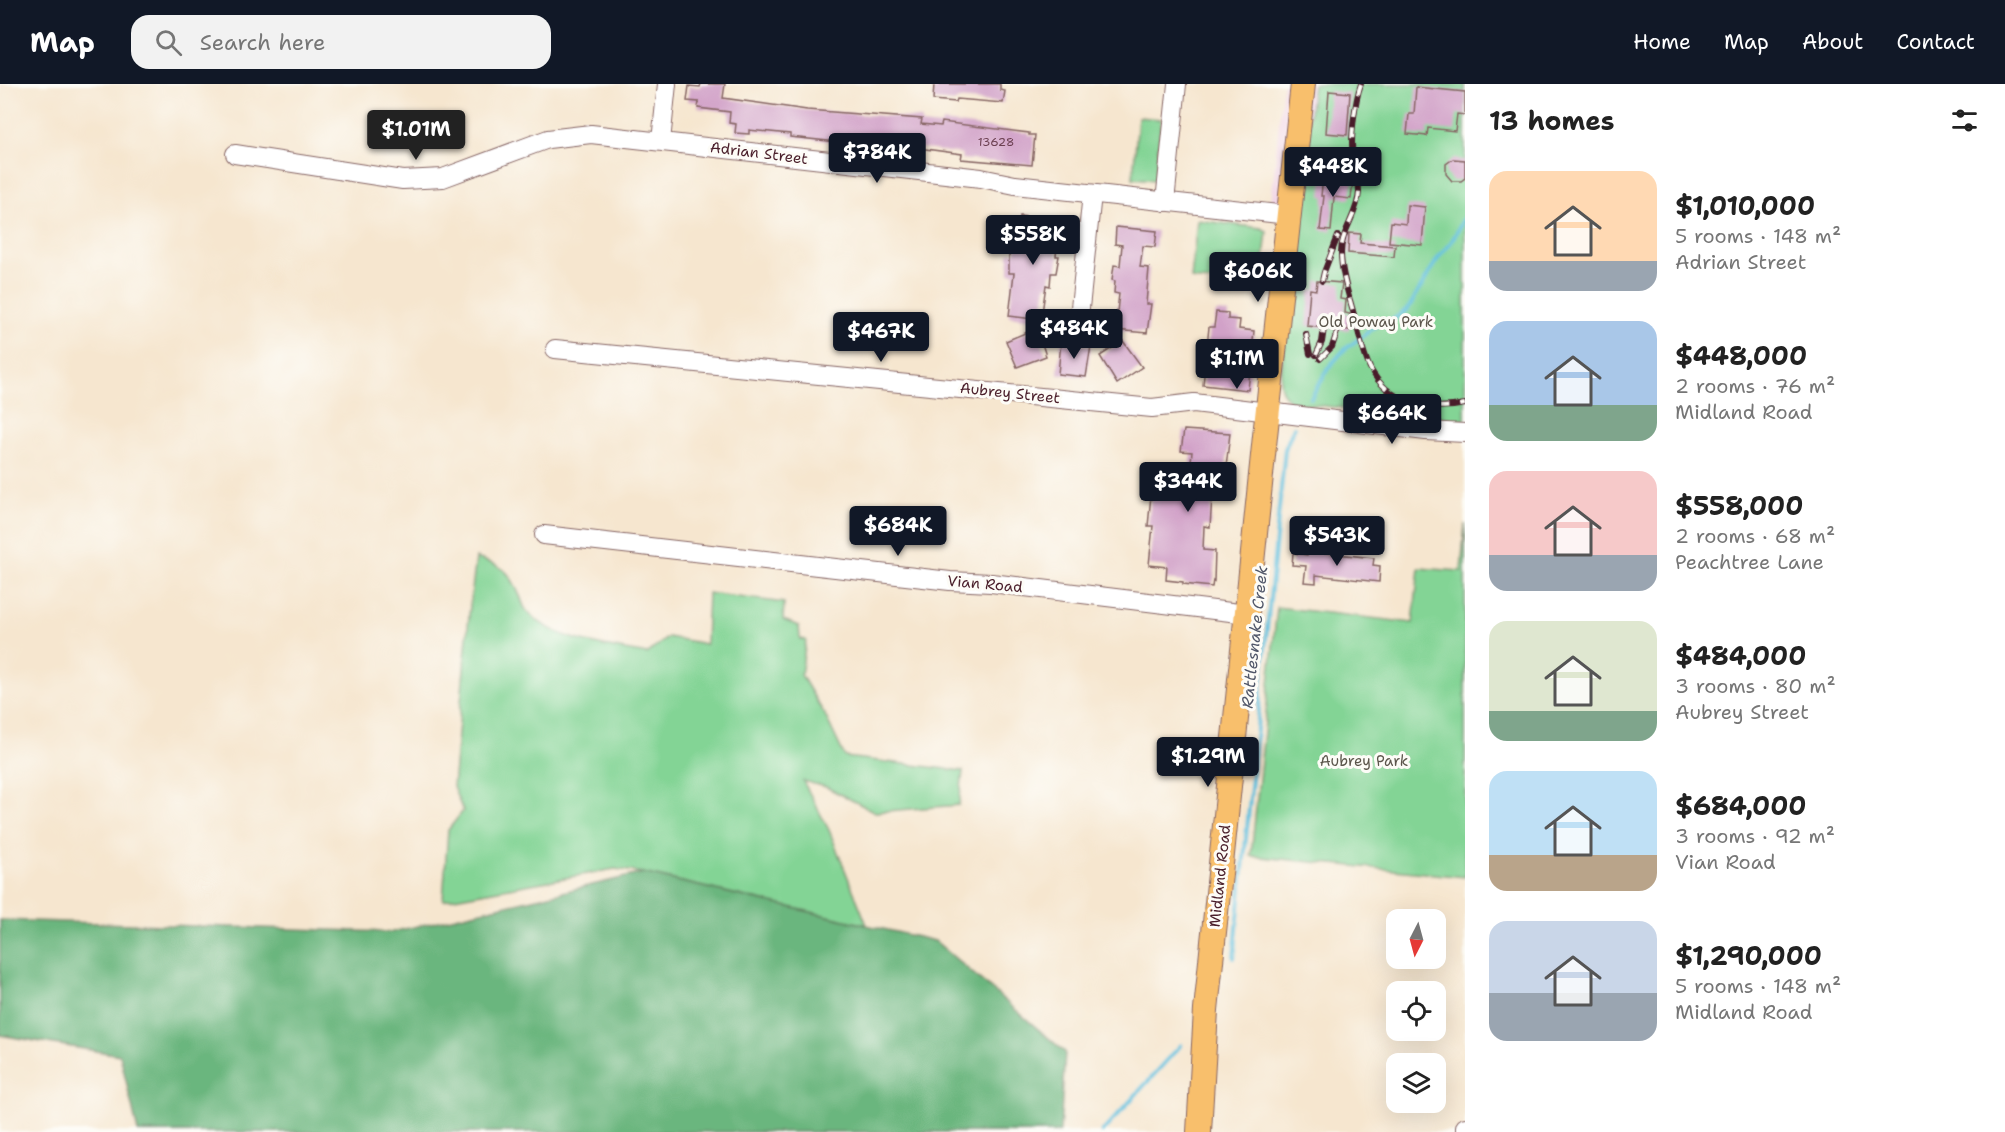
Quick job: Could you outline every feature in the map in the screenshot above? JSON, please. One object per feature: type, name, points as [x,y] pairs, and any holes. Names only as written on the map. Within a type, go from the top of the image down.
[{"type":"main road","name":"Midland Road","points":[[1199,1132],[1206,1010],[1267,411],[1304,84]]},
{"type":"street","points":[[661,141],[667,84]]},
{"type":"street","points":[[1165,202],[1177,84]]},
{"type":"street","name":"Adrian Street","points":[[235,154],[403,180],[443,178],[548,139],[591,134],[1288,215]]},
{"type":"street","points":[[1080,308],[1092,194]]},
{"type":"street","name":"Aubrey Street","points":[[555,349],[1152,408],[1194,403],[1345,422],[1465,433]]},
{"type":"street","name":"Vian Road","points":[[544,535],[950,581],[991,583],[1247,614]]},
{"type":"street","points":[[1464,1132],[1465,1127]]},
{"type":"shaded area","points":[[1283,84],[1325,84],[1311,208],[1271,204]]},
{"type":"green space","name":"Old Poway Park","points":[[1313,84],[1465,84],[1465,420],[1293,403],[1283,392],[1280,383]]},
{"type":"green space","points":[[1138,117],[1161,119],[1155,180],[1133,178]]},
{"type":"green space","points":[[1197,220],[1261,228],[1267,231],[1261,287],[1191,279]]},
{"type":"green space","name":"Aubrey Park","points":[[1465,524],[1465,877],[1251,856],[1277,607],[1413,623],[1419,568],[1461,571]]},
{"type":"green space","points":[[476,558],[498,566],[508,574],[526,609],[538,621],[552,629],[583,641],[647,654],[668,637],[706,644],[708,593],[784,603],[783,620],[799,626],[800,639],[806,640],[801,675],[825,715],[845,757],[963,771],[959,805],[875,812],[826,787],[803,781],[829,830],[867,925],[643,873],[615,869],[443,900],[448,830],[463,811],[453,787]]},
{"type":"green space","points":[[643,873],[935,941],[1065,1052],[1060,1132],[138,1132],[120,1055],[0,1035],[0,920],[392,932]]},
{"type":"building","points":[[701,84],[725,84],[723,98],[807,110],[922,119],[921,124],[941,126],[942,122],[1029,133],[1029,135],[1035,135],[1032,165],[961,159],[962,154],[896,145],[895,150],[876,149],[876,146],[790,137],[790,134],[749,130],[749,134],[735,133],[736,124],[729,123],[730,112],[698,108],[699,102],[687,101],[689,86],[700,87]]},
{"type":"building","points":[[934,84],[1000,84],[1000,90],[1005,91],[1003,103],[957,99],[956,102],[933,100]]},
{"type":"building","points":[[1416,87],[1465,92],[1465,115],[1457,114],[1455,131],[1428,128],[1427,136],[1407,134],[1409,114],[1414,114]]},
{"type":"building","points":[[1329,91],[1350,93],[1347,135],[1326,133]]},
{"type":"building","points":[[1453,159],[1465,160],[1465,178],[1461,181],[1452,181],[1446,174],[1446,164]]},
{"type":"building","points":[[1323,177],[1353,180],[1351,199],[1334,197],[1331,231],[1320,230],[1324,196],[1321,196]]},
{"type":"building","points":[[1407,205],[1425,207],[1422,245],[1389,242],[1391,222],[1406,224]]},
{"type":"building","points":[[1020,216],[1060,221],[1056,273],[1051,273],[1050,286],[1046,285],[1041,320],[1009,316],[1014,273],[1009,273],[1009,252],[1016,252]]},
{"type":"building","points":[[1116,227],[1157,231],[1155,247],[1143,246],[1140,267],[1149,268],[1146,304],[1151,304],[1147,333],[1115,330],[1119,294],[1114,293],[1115,281],[1112,280],[1114,265],[1120,266],[1122,245],[1115,244]]},
{"type":"building","points":[[1349,233],[1361,234],[1360,243],[1395,246],[1394,257],[1348,253]]},
{"type":"building","points":[[1317,281],[1342,283],[1340,299],[1346,300],[1345,313],[1350,314],[1349,330],[1307,326],[1310,289],[1316,290]]},
{"type":"building","points":[[1216,312],[1228,313],[1228,319],[1240,320],[1239,329],[1254,331],[1248,390],[1203,385],[1209,327],[1214,327]]},
{"type":"building","points":[[1037,328],[1046,356],[1017,367],[1006,341]]},
{"type":"building","points":[[1123,341],[1142,367],[1117,384],[1100,356]]},
{"type":"building","points":[[1061,342],[1091,346],[1086,377],[1058,374]]},
{"type":"building","points":[[1184,430],[1230,433],[1225,476],[1209,475],[1207,496],[1212,497],[1210,527],[1204,526],[1203,550],[1215,551],[1212,587],[1166,580],[1167,567],[1149,565],[1153,526],[1148,526],[1152,485],[1188,489],[1192,452],[1181,451]]},
{"type":"building","points":[[1308,551],[1374,558],[1373,565],[1380,566],[1379,582],[1316,575],[1316,583],[1304,582],[1306,566],[1292,565],[1293,553],[1307,555]]},
{"type":"waterway","name":"Rattlesnake Creek","points":[[1311,398],[1329,367],[1345,349],[1379,324],[1394,319],[1408,309],[1440,255],[1452,241],[1465,216]]},
{"type":"waterway","name":"Rattlesnake Creek","points":[[1234,958],[1285,449],[1294,427]]},
{"type":"waterway","name":"Rattlesnake Creek","points":[[1102,1132],[1181,1045]]},
{"type":"railway","points":[[1361,84],[1352,140],[1359,192],[1341,253],[1345,282],[1365,355],[1378,380],[1398,397],[1438,407],[1465,404]]},
{"type":"railway","points":[[1322,281],[1338,236]]},
{"type":"railway","points":[[1316,355],[1322,342],[1324,328]]},
{"type":"railway","points":[[1320,359],[1332,347],[1338,329]]},
{"type":"railway","points":[[1306,334],[1310,354]]}]
